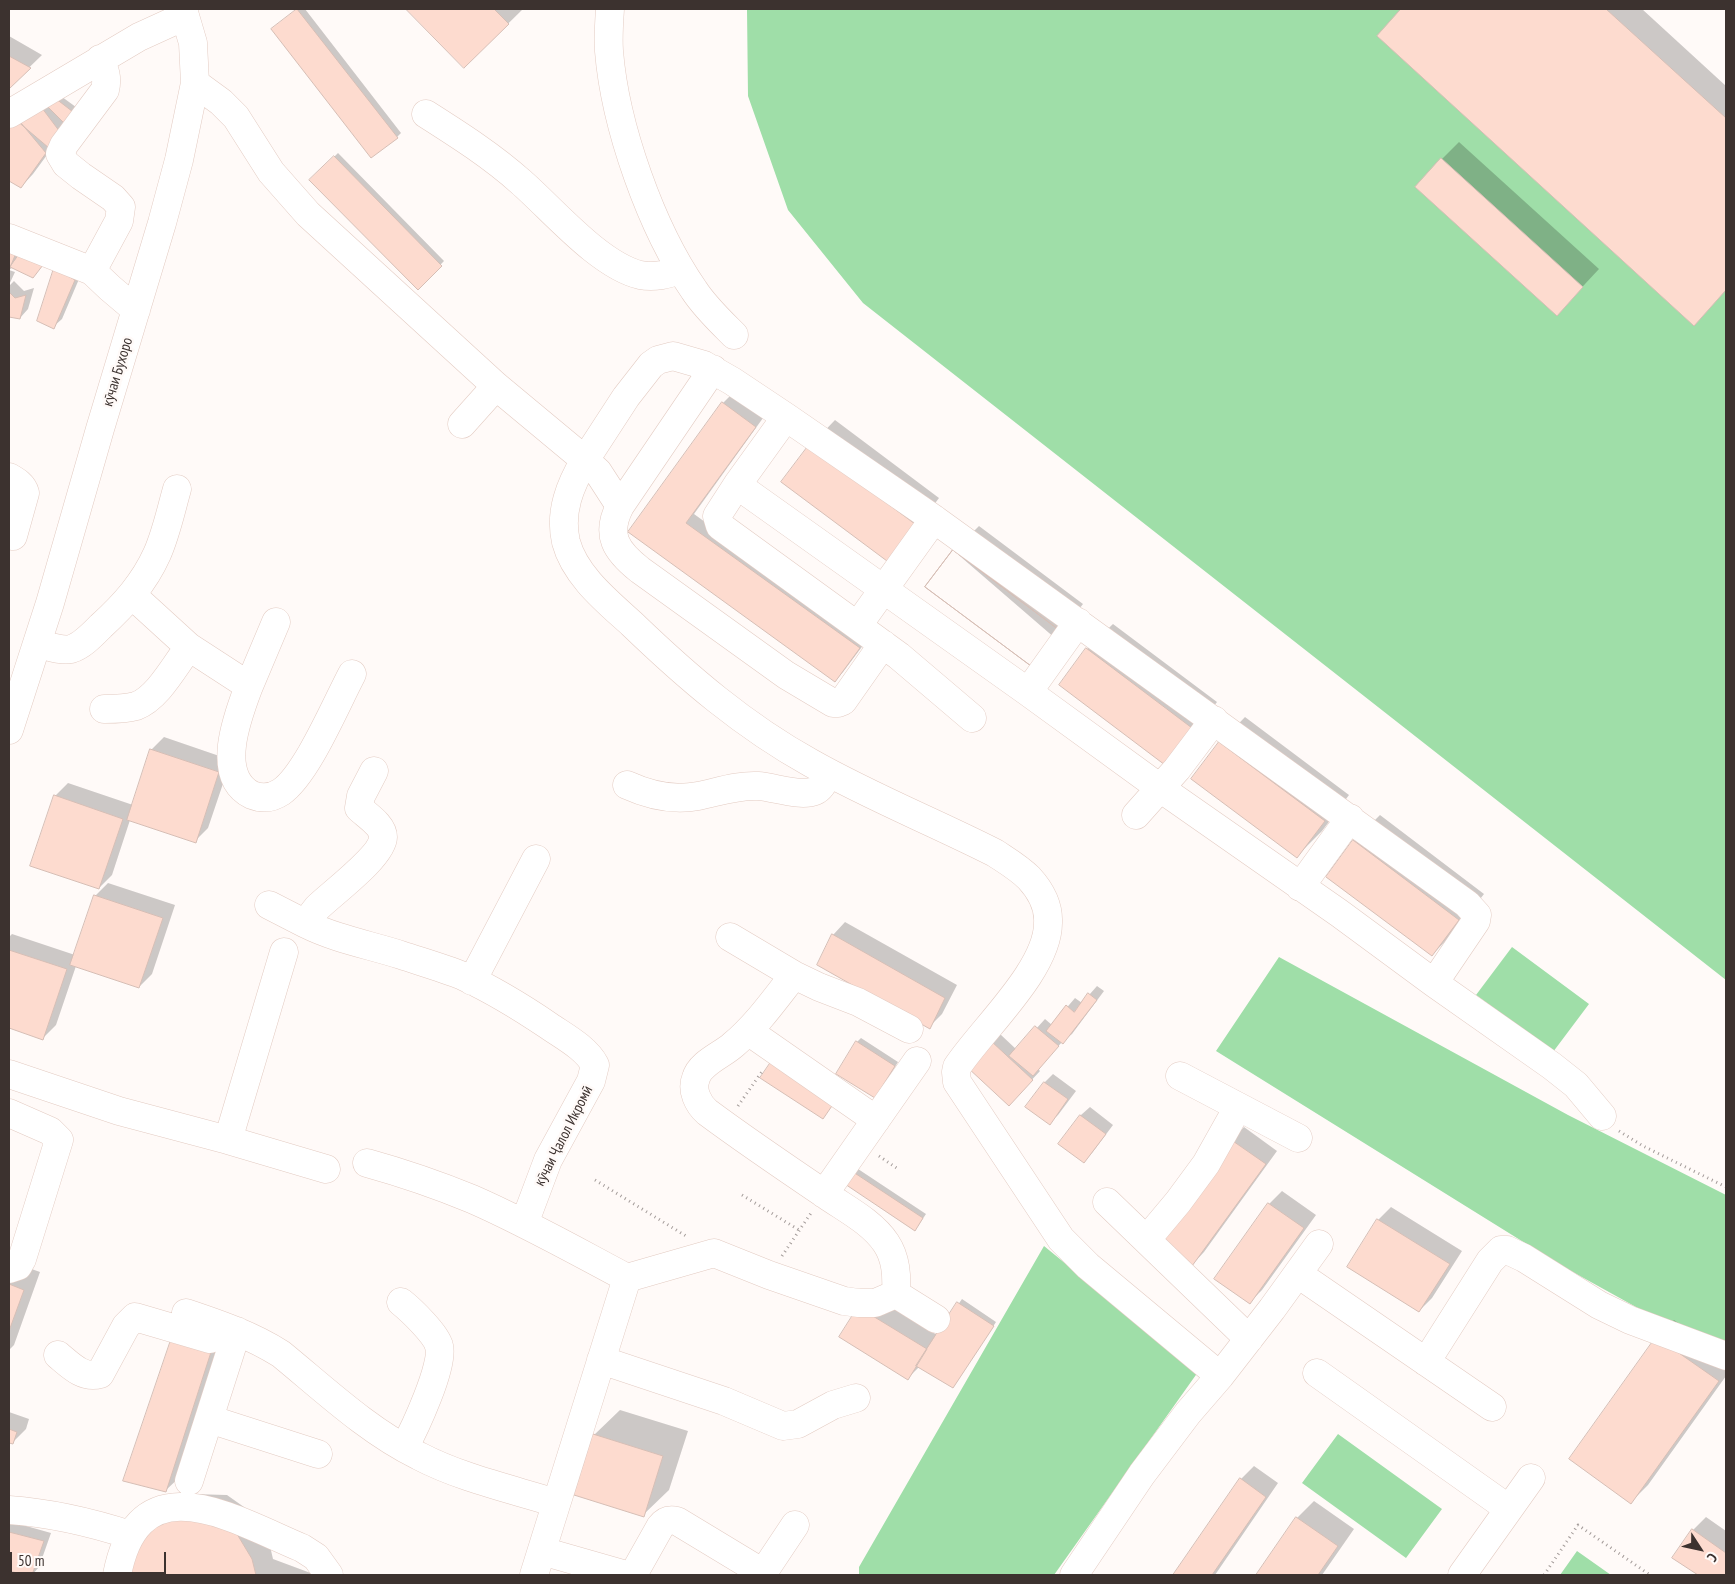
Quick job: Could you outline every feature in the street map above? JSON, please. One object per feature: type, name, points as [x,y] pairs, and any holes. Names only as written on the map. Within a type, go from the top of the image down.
[{"type":"street","points":[[610,9],[609,50],[612,74],[625,134],[645,195],[681,270],[703,303],[734,335]]},
{"type":"street","points":[[9,114],[100,59],[184,12]]},
{"type":"street","name":"кӯчаи Бухоро","points":[[9,730],[37,644],[179,160],[195,82],[193,42],[184,12]]},
{"type":"street","points":[[92,271],[119,221],[121,207],[113,198],[72,170],[60,154],[64,145],[105,90],[106,73],[100,59]]},
{"type":"street","points":[[195,82],[221,102],[236,117],[271,172],[308,214],[496,386],[598,472],[620,506]]},
{"type":"street","points":[[426,114],[504,168],[561,221],[612,262],[639,274],[650,276],[661,276],[681,270]]},
{"type":"street","points":[[9,238],[92,271],[136,310]]},
{"type":"street","points":[[1220,1376],[1088,1266],[1065,1244],[957,1082],[957,1067],[1021,984],[1045,944],[1048,912],[1046,904],[1035,886],[1020,870],[995,854],[829,773],[761,732],[716,699],[612,606],[586,577],[569,550],[566,541],[564,514],[569,490],[585,460],[626,397],[644,373],[658,360],[665,357],[678,357],[713,369],[934,519],[1350,818],[1467,904],[1477,915],[1473,927],[1434,983]]},
{"type":"street","points":[[713,369],[620,506],[613,526],[616,545],[630,562],[786,676],[826,700],[838,703],[843,701],[883,644]]},
{"type":"street","points":[[462,424],[496,386]]},
{"type":"street","points":[[786,417],[719,511],[717,516],[720,526],[916,669],[972,718]]},
{"type":"street","points":[[9,476],[24,488],[25,493],[10,542]]},
{"type":"street","points":[[737,485],[1563,1074],[1582,1091],[1602,1116]]},
{"type":"street","points":[[37,644],[61,649],[70,649],[79,645],[100,628],[132,595],[158,554],[177,488]]},
{"type":"street","points":[[858,625],[934,519]]},
{"type":"street","points":[[132,595],[189,647],[249,686]]},
{"type":"street","points":[[276,622],[249,686],[233,733],[232,763],[234,773],[243,788],[250,794],[266,798],[282,792],[301,769],[352,674]]},
{"type":"street","points":[[1028,692],[1078,622]]},
{"type":"street","points":[[104,709],[136,706],[147,700],[189,647]]},
{"type":"street","points":[[1136,816],[1177,769],[1214,720]]},
{"type":"street","points":[[306,924],[316,909],[356,873],[382,844],[383,838],[378,827],[359,808],[361,796],[374,771]]},
{"type":"street","points":[[627,785],[638,790],[670,798],[698,796],[725,789],[758,786],[809,792],[820,787],[829,773]]},
{"type":"street","points":[[1300,886],[1350,818]]},
{"type":"street","points":[[472,981],[536,859]]},
{"type":"street","name":"кӯчаи Ҷалол Икромӣ","points":[[269,905],[329,934],[434,966],[472,981],[505,998],[585,1052],[595,1065],[591,1081],[548,1160],[524,1224]]},
{"type":"street","points":[[730,937],[794,975],[858,1002],[909,1029]]},
{"type":"street","points":[[228,1140],[284,952]]},
{"type":"street","points":[[794,975],[748,1031],[734,1045],[704,1066],[696,1078],[695,1092],[701,1106],[725,1126],[871,1227],[886,1243],[896,1265],[896,1294]]},
{"type":"street","points":[[748,1031],[876,1120]]},
{"type":"street","points":[[824,1194],[916,1061]]},
{"type":"street","points":[[9,1074],[120,1111],[326,1169]]},
{"type":"street","points":[[1180,1076],[1298,1138]]},
{"type":"street","points":[[1147,1240],[1202,1170],[1238,1107]]},
{"type":"street","points":[[9,1269],[18,1266],[22,1259],[59,1140],[50,1131],[10,1120]]},
{"type":"street","points":[[367,1163],[445,1188],[524,1224],[627,1278],[714,1253],[830,1297],[859,1303],[875,1303],[896,1294]]},
{"type":"street","points":[[1107,1202],[1249,1338]]},
{"type":"street","points":[[1074,1575],[1157,1453],[1220,1376],[1319,1244]]},
{"type":"street","points":[[1426,1362],[1490,1261],[1501,1250],[1507,1250],[1524,1258],[1599,1305],[1630,1320],[1726,1356]]},
{"type":"street","points":[[1298,1274],[1492,1407]]},
{"type":"street","points":[[626,1575],[538,1563],[627,1278]]},
{"type":"street","points":[[896,1294],[936,1319]]},
{"type":"street","points":[[401,1302],[433,1336],[440,1347],[441,1354],[425,1402],[404,1448]]},
{"type":"street","points":[[186,1313],[235,1339]]},
{"type":"street","points":[[58,1355],[85,1375],[93,1376],[100,1374],[126,1326],[135,1317],[235,1339],[253,1338],[281,1354],[354,1412],[404,1448],[426,1460],[556,1503]]},
{"type":"street","points":[[189,1481],[235,1339]]},
{"type":"street","points":[[601,1360],[708,1395],[783,1426],[798,1424],[833,1406],[856,1398]]},
{"type":"street","points":[[1317,1373],[1509,1509]]},
{"type":"street","points":[[209,1419],[318,1454]]},
{"type":"street","points":[[1462,1575],[1531,1478]]},
{"type":"street","points":[[117,1575],[120,1560],[130,1535],[138,1525],[157,1511],[180,1507],[206,1509],[311,1552],[329,1575]]},
{"type":"street","points":[[9,1510],[82,1520],[130,1535]]},
{"type":"street","points":[[633,1575],[660,1527],[663,1523],[670,1520],[677,1521],[762,1574],[795,1525]]},
{"type":"path","points":[[725,1126],[776,1051]]},
{"type":"path","points":[[1602,1116],[1625,1135],[1643,1146],[1726,1187]]},
{"type":"path","points":[[595,1180],[714,1253]]},
{"type":"path","points":[[769,1275],[824,1194]]},
{"type":"path","points":[[742,1195],[799,1230]]},
{"type":"path","points":[[1544,1575],[1578,1525],[1650,1575]]},
{"type":"green space","points":[[747,9],[1584,9],[1726,138],[1726,980],[863,303],[788,210],[748,96]]},
{"type":"green space","points":[[1512,947],[1589,1004],[1553,1052],[1476,995]]},
{"type":"green space","points":[[1279,957],[1568,1115],[1726,1195],[1726,1342],[1654,1317],[1562,1266],[1216,1051]]},
{"type":"green space","points":[[1044,1246],[1198,1372],[1054,1575],[859,1575],[859,1567]]},
{"type":"green space","points":[[1338,1434],[1442,1509],[1406,1558],[1302,1483]]},
{"type":"green space","points":[[1577,1551],[1611,1575],[1560,1575]]},
{"type":"building","points":[[297,9],[398,138],[371,158],[271,29]]},
{"type":"building","points":[[406,9],[494,9],[509,24],[464,68]]},
{"type":"building","points":[[1401,9],[1606,9],[1726,118],[1726,290],[1694,326],[1377,36]]},
{"type":"building","points":[[9,56],[31,68],[9,89]]},
{"type":"building","points":[[55,98],[77,115],[67,126],[41,100]]},
{"type":"building","points":[[39,104],[60,132],[49,148],[16,120]]},
{"type":"building","points":[[16,117],[46,153],[21,188],[9,181],[9,123]]},
{"type":"building","points":[[334,156],[442,266],[418,290],[309,180]]},
{"type":"building","points":[[1441,158],[1583,287],[1557,316],[1415,187]]},
{"type":"building","points":[[9,244],[19,246],[9,270]]},
{"type":"building","points":[[23,249],[43,265],[33,278],[10,267]]},
{"type":"building","points":[[54,268],[75,280],[54,329],[37,321]]},
{"type":"building","points":[[9,292],[15,298],[26,295],[20,319],[9,317]]},
{"type":"building","points":[[722,402],[756,427],[686,523],[860,648],[835,682],[628,532]]},
{"type":"building","points":[[809,445],[915,524],[887,561],[781,482]]},
{"type":"building","points":[[953,550],[1059,630],[1031,666],[925,587]]},
{"type":"building","points":[[953,550],[1059,630],[1031,666],[925,587]]},
{"type":"building","points":[[1086,648],[1192,728],[1165,765],[1059,685]]},
{"type":"building","points":[[1219,742],[1325,821],[1297,858],[1191,779]]},
{"type":"building","points":[[150,749],[219,772],[196,843],[127,820]]},
{"type":"building","points":[[54,795],[123,819],[99,889],[30,866]]},
{"type":"building","points":[[1353,840],[1459,920],[1432,956],[1326,877]]},
{"type":"building","points":[[94,895],[163,918],[139,988],[70,965]]},
{"type":"building","points":[[832,934],[945,998],[930,1029],[817,965]]},
{"type":"building","points":[[9,950],[67,969],[43,1040],[9,1028]]},
{"type":"building","points":[[1088,993],[1097,1000],[1063,1044],[1046,1031],[1066,1005],[1074,1012]]},
{"type":"building","points":[[1035,1026],[1059,1046],[1033,1076],[1009,1056]]},
{"type":"building","points":[[856,1041],[895,1066],[875,1098],[836,1074]]},
{"type":"building","points":[[991,1041],[1033,1080],[1009,1106],[967,1067]]},
{"type":"building","points":[[773,1059],[836,1100],[823,1119],[760,1078]]},
{"type":"building","points":[[1044,1082],[1068,1099],[1050,1125],[1025,1107]]},
{"type":"building","points":[[1080,1115],[1106,1134],[1084,1163],[1058,1144]]},
{"type":"building","points":[[1230,1139],[1266,1164],[1192,1266],[1156,1240]]},
{"type":"building","points":[[841,1164],[923,1218],[915,1231],[833,1176]]},
{"type":"building","points":[[1268,1203],[1304,1228],[1250,1304],[1214,1279]]},
{"type":"building","points":[[1377,1219],[1450,1264],[1419,1312],[1347,1267]]},
{"type":"building","points":[[9,1284],[24,1290],[9,1331]]},
{"type":"building","points":[[957,1302],[994,1326],[953,1388],[916,1366]]},
{"type":"building","points":[[858,1307],[927,1349],[908,1380],[839,1337]]},
{"type":"building","points":[[172,1337],[212,1349],[166,1492],[123,1481]]},
{"type":"building","points":[[1656,1337],[1719,1381],[1631,1504],[1569,1459]]},
{"type":"building","points":[[9,1429],[17,1432],[13,1444],[9,1443]]},
{"type":"building","points":[[593,1434],[663,1456],[644,1517],[574,1495]]},
{"type":"building","points":[[1240,1478],[1266,1497],[1212,1575],[1173,1575]]},
{"type":"building","points":[[172,1511],[234,1529],[252,1559],[256,1575],[128,1575],[127,1562],[147,1534]]},
{"type":"building","points":[[1296,1517],[1338,1546],[1318,1575],[1256,1575]]},
{"type":"building","points":[[1692,1529],[1726,1553],[1726,1575],[1698,1575],[1672,1558]]},
{"type":"building","points":[[9,1532],[44,1541],[32,1575],[9,1571]]}]
